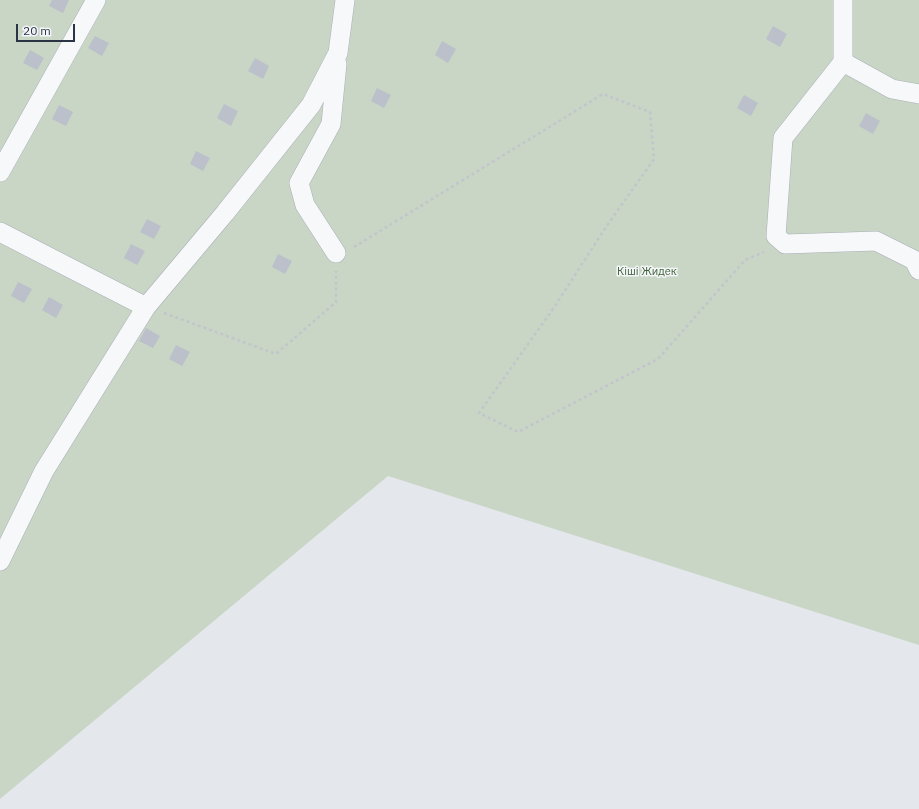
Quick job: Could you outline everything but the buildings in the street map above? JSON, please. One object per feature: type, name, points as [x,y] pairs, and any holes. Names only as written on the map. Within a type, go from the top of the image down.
[{"type":"street","points":[[0,172],[96,0]]},
{"type":"street","points":[[336,253],[306,205],[299,183],[330,124],[345,0]]},
{"type":"street","points":[[843,0],[842,62],[783,138],[776,236],[785,244],[876,241],[917,262]]},
{"type":"street","points":[[0,561],[44,471],[146,307],[225,213],[311,105],[338,53]]},
{"type":"street","points":[[842,62],[892,89],[919,94]]},
{"type":"street","points":[[0,232],[146,307]]},
{"type":"path","points":[[146,307],[276,354],[336,302],[336,253],[356,246],[603,94],[650,112],[654,159],[606,227],[553,309],[478,413],[518,432],[658,359],[745,260],[785,244]]},
{"type":"green space","name":"Кіші Жидек","points":[[0,0],[919,0],[919,645],[388,476],[0,799]]}]
